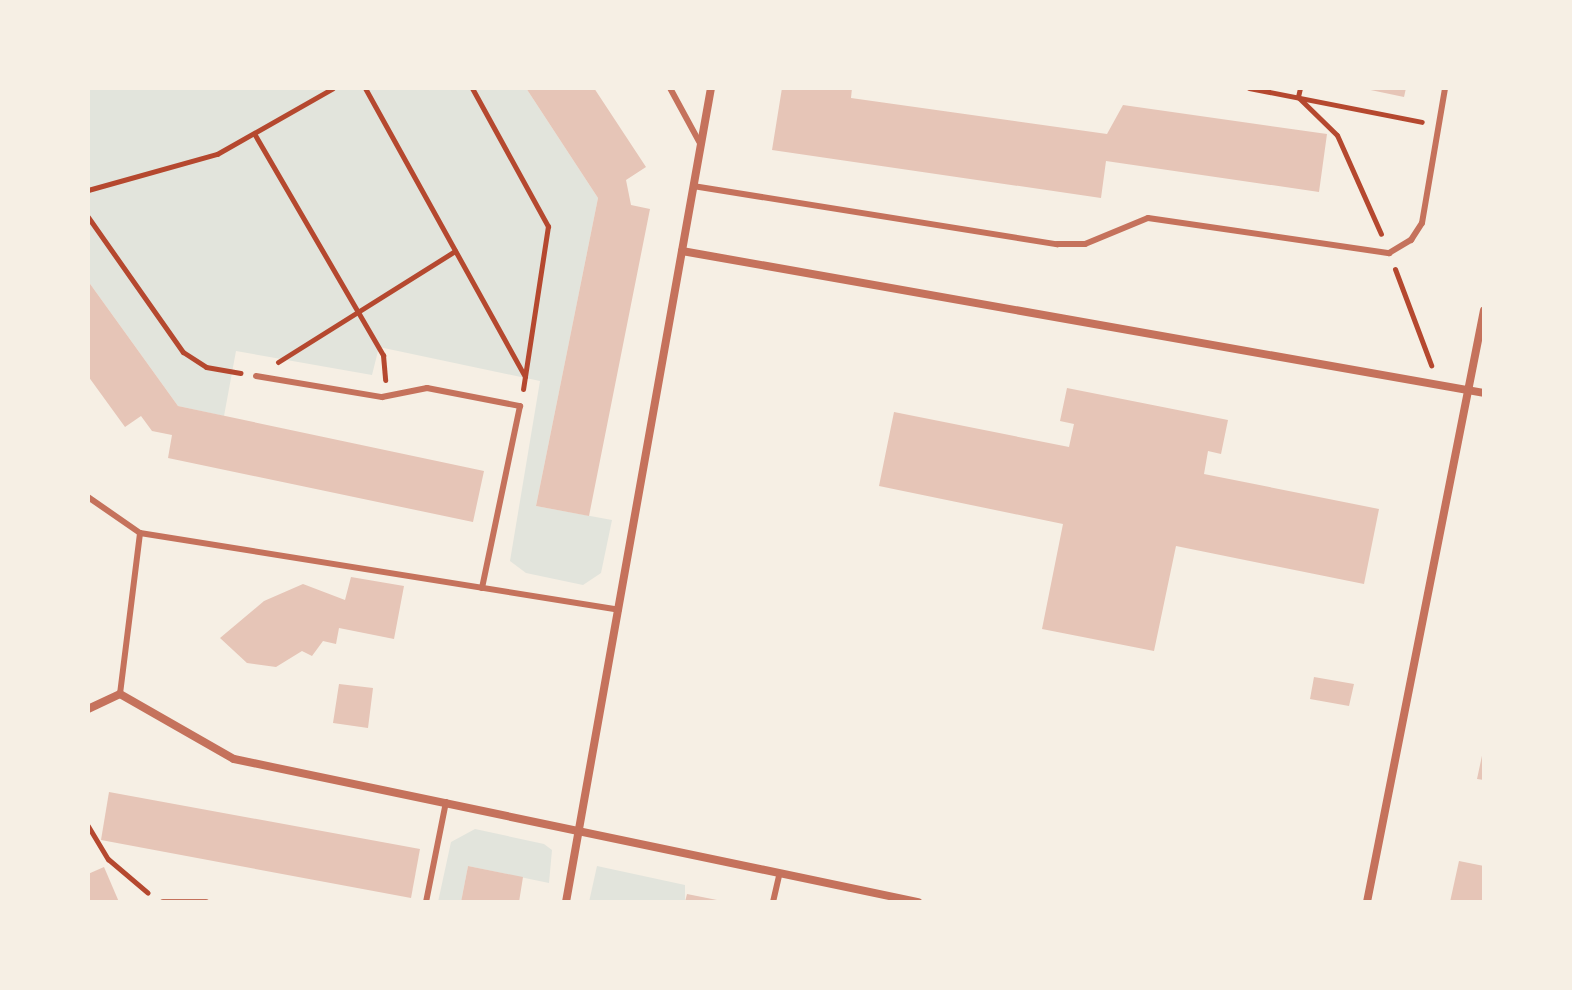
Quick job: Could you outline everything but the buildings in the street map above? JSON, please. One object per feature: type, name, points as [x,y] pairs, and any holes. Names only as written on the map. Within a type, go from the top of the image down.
[{"type":"street","points":[[566,902],[711,88]]},
{"type":"street","points":[[682,251],[1484,393]]},
{"type":"street","points":[[1367,902],[1471,390],[1484,310]]},
{"type":"street","points":[[88,709],[120,694],[234,759],[446,802],[779,876],[918,902]]},
{"type":"lane","points":[[670,88],[701,145]]},
{"type":"lane","points":[[693,186],[1057,244],[1085,244],[1127,223],[1156,218],[1389,253],[1411,240],[1422,223],[1445,88]]},
{"type":"lane","points":[[256,376],[382,397],[427,388],[520,406],[482,588]]},
{"type":"lane","points":[[88,497],[140,533],[619,610]]},
{"type":"lane","points":[[120,694],[140,533]]},
{"type":"lane","points":[[426,902],[446,802]]},
{"type":"lane","points":[[773,902],[779,876]]},
{"type":"lane","points":[[161,902],[206,902]]},
{"type":"path","points":[[88,190],[217,154],[333,88]]},
{"type":"path","points":[[365,88],[525,378]]},
{"type":"path","points":[[472,88],[548,226],[520,406]]},
{"type":"path","points":[[1249,88],[1438,125]]},
{"type":"path","points":[[255,135],[383,355],[382,397]]},
{"type":"path","points":[[88,217],[183,352],[206,367],[256,376],[455,251]]},
{"type":"path","points":[[88,826],[108,859],[161,902]]},
{"type":"shaded area","points":[[88,88],[526,88],[598,198],[536,506],[612,520],[601,573],[583,585],[526,573],[510,561],[540,381],[379,347],[372,375],[236,351],[224,416],[178,406],[88,281]]},
{"type":"shaded area","points":[[475,829],[544,844],[552,850],[549,883],[468,866],[461,902],[438,902],[451,842]]},
{"type":"shaded area","points":[[597,866],[685,885],[685,902],[589,902]]}]
